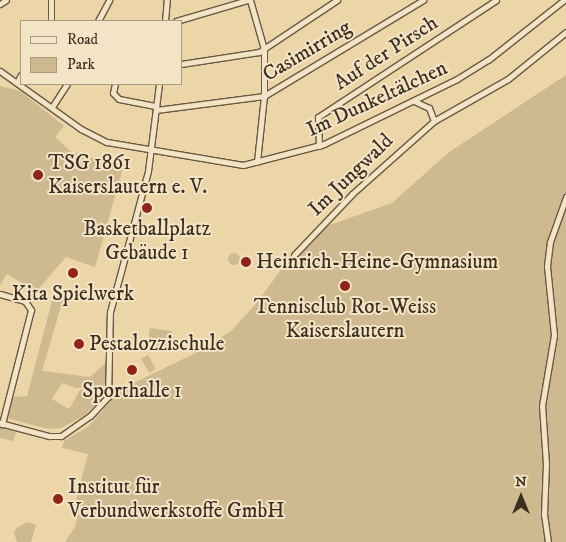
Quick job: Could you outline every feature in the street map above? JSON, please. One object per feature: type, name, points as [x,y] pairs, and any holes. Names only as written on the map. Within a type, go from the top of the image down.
[{"type":"street","points":[[0,4],[6,0]]},
{"type":"street","points":[[50,20],[51,0]]},
{"type":"street","points":[[99,20],[109,0]]},
{"type":"street","points":[[165,20],[167,0]]},
{"type":"street","points":[[179,20],[249,0]]},
{"type":"street","name":"Casimirring","points":[[249,0],[264,49],[264,96]]},
{"type":"street","points":[[182,64],[264,49],[337,0]]},
{"type":"street","name":"Casimirring","points":[[264,96],[422,0]]},
{"type":"street","name":"Auf der Pirsch","points":[[319,146],[318,117],[496,0]]},
{"type":"street","name":"Im Dunkeltälchen","points":[[21,85],[92,136],[116,145],[238,165],[319,146],[432,92],[488,60],[564,0]]},
{"type":"street","name":"Im Jungwald","points":[[294,255],[352,194],[434,121],[508,78],[566,32]]},
{"type":"street","name":"Im Dunkeltälchen","points":[[0,71],[20,84]]},
{"type":"street","points":[[17,82],[20,76]]},
{"type":"street","points":[[52,107],[65,85]]},
{"type":"street","points":[[115,85],[113,93],[118,99],[156,108],[264,96],[257,162]]},
{"type":"street","points":[[0,294],[30,305],[31,313],[1,424],[61,436],[104,404],[110,392],[110,312],[151,152],[159,85]]},
{"type":"street","points":[[429,108],[432,92]]},
{"type":"street","points":[[413,101],[422,102],[429,108],[434,121]]},
{"type":"street","points":[[548,542],[544,515],[546,464],[542,400],[554,336],[547,266],[550,242],[566,197]]},
{"type":"green space","points":[[566,75],[566,542],[65,542],[75,527],[79,512],[76,500],[88,454],[62,448],[64,441],[89,426],[111,401],[112,366],[113,388],[121,389],[206,348],[232,330],[255,305],[298,247],[321,228],[392,203],[448,153]]},
{"type":"green space","name":"TSG 1861 Kaiserslautern e. V.","points":[[0,86],[20,91],[64,126],[55,137],[70,151],[123,168],[95,267],[66,257],[36,292],[7,274],[0,285]]},
{"type":"green space","points":[[234,253],[240,259],[234,265],[228,259]]},
{"type":"green space","points":[[64,296],[42,371],[90,377],[106,363],[107,382],[102,387],[76,388],[62,383],[52,399],[69,409],[80,390],[87,388],[104,396],[85,415],[61,428],[48,429],[7,418],[13,397],[27,396],[52,301]]},
{"type":"green space","points":[[150,328],[172,331],[169,351],[147,348]]},
{"type":"green space","points":[[148,355],[156,369],[149,373],[141,359]]},
{"type":"green space","points":[[0,428],[16,432],[13,441],[0,438]]},
{"type":"green space","points":[[27,522],[36,525],[31,542],[17,542],[14,533],[16,528]]},
{"type":"place","name":"TSG 1861 Kaiserslautern e. V.","points":[[38,175]]},
{"type":"place","name":"Basketballplatz Gebäude 1","points":[[147,208]]},
{"type":"place","name":"Heinrich-Heine-Gymnasium","points":[[246,262]]},
{"type":"place","name":"Kita Spielwerk","points":[[73,273]]},
{"type":"place","name":"Tennisclub Rot-Weiss Kaiserslautern","points":[[345,286]]},
{"type":"place","name":"Pestalozzischule","points":[[79,344]]},
{"type":"place","name":"Sporthalle 1","points":[[132,370]]},
{"type":"place","name":"Institut für Verbundwerkstoffe GmbH","points":[[58,499]]}]
